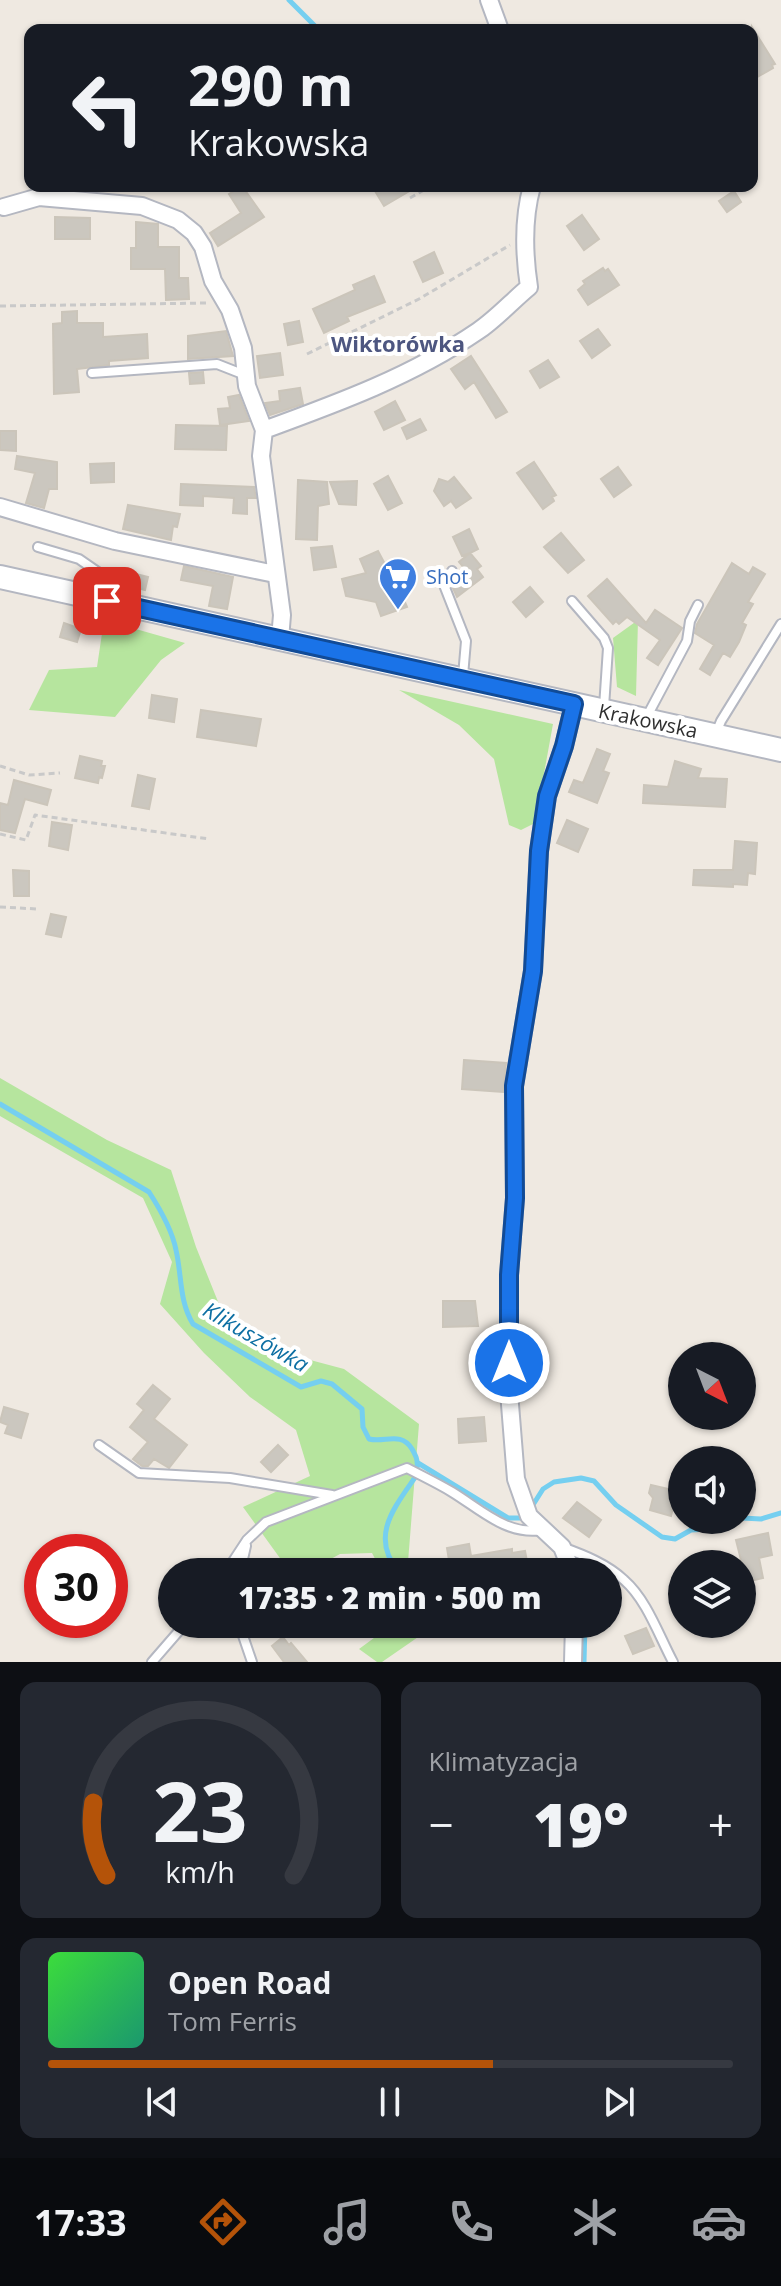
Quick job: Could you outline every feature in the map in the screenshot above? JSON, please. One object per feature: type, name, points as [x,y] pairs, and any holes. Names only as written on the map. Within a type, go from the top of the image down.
[{"type":"main road","name":"Krakowska","points":[[0,577],[780,748]]},
{"type":"street","points":[[489,0],[498,24]]},
{"type":"street","points":[[264,430],[378,388],[479,331],[529,287],[525,247],[530,192]]},
{"type":"street","points":[[4,207],[39,197],[142,206],[178,220],[194,233],[203,247],[213,281],[243,348],[247,386],[264,430],[261,456],[282,615],[280,639]]},
{"type":"street","points":[[0,507],[115,541],[275,574]]},
{"type":"street","points":[[566,1558],[562,1547],[527,1512],[516,1479],[509,1392],[509,1275],[515,1198],[514,1086],[533,971],[539,851],[547,796],[574,704]]},
{"type":"street","points":[[573,1662],[574,1638]]},
{"type":"lane","points":[[92,373],[217,364],[245,375]]},
{"type":"lane","points":[[38,547],[79,559],[108,579],[107,601]]},
{"type":"lane","points":[[452,571],[444,585],[466,641],[463,680]]},
{"type":"lane","points":[[572,601],[604,638],[608,648],[603,711]]},
{"type":"lane","points":[[645,720],[687,641],[690,621],[698,605]]},
{"type":"lane","points":[[715,735],[781,624]]},
{"type":"lane","points":[[99,1445],[139,1473],[230,1478],[334,1496]]},
{"type":"lane","points":[[235,1558],[247,1540],[266,1522],[407,1468],[452,1492],[504,1526],[529,1533],[542,1530]]},
{"type":"lane","points":[[243,1558],[247,1540]]},
{"type":"lane","points":[[562,1547],[592,1559],[625,1581],[650,1616],[673,1662]]},
{"type":"lane","points":[[152,1662],[173,1638]]},
{"type":"lane","points":[[244,1638],[252,1662]]},
{"type":"path","points":[[410,198],[420,192]]},
{"type":"path","points":[[307,354],[419,299],[509,244],[525,247]]},
{"type":"path","points":[[0,306],[225,302]]},
{"type":"path","points":[[0,766],[29,775],[60,773]]},
{"type":"path","points":[[0,834],[26,840],[35,815],[209,839]]},
{"type":"path","points":[[0,907],[37,909]]},
{"type":"green space","points":[[104,620],[185,643],[161,660],[115,717],[29,710],[49,670],[97,667]]},
{"type":"green space","points":[[638,620],[636,696],[617,687],[613,638]]},
{"type":"green space","points":[[399,690],[553,724],[535,823],[521,830],[509,825],[494,759],[459,725]]},
{"type":"green space","points":[[0,1078],[107,1140],[171,1170],[196,1247],[223,1314],[284,1353],[344,1369],[419,1424],[408,1558],[375,1558],[372,1553],[340,1554],[333,1558],[280,1558],[243,1507],[310,1476],[296,1430],[250,1397],[204,1353],[160,1304],[172,1262],[143,1198],[0,1116]]},
{"type":"green space","points":[[374,1638],[417,1638],[382,1662],[377,1662],[359,1649]]},
{"type":"building","points":[[758,37],[775,64],[758,77]]},
{"type":"building","points":[[246,192],[264,217],[218,246],[210,233],[241,213],[229,194]]},
{"type":"building","points":[[376,192],[408,192],[384,206]]},
{"type":"building","points":[[735,192],[741,202],[727,212],[719,201]]},
{"type":"building","points":[[582,215],[599,239],[584,250],[567,226]]},
{"type":"building","points":[[55,217],[90,218],[90,239],[55,239]]},
{"type":"building","points":[[136,222],[158,224],[158,247],[179,247],[179,278],[188,278],[189,299],[166,300],[165,269],[131,269],[131,248],[136,248]]},
{"type":"building","points":[[434,252],[443,273],[423,282],[414,262]]},
{"type":"building","points":[[603,268],[605,271],[608,269],[619,285],[588,305],[578,290],[585,284],[583,281]]},
{"type":"building","points":[[374,276],[385,302],[347,317],[349,321],[324,333],[313,309],[355,290],[353,285]]},
{"type":"building","points":[[77,311],[77,323],[103,323],[103,337],[147,334],[148,358],[109,361],[109,365],[77,369],[79,392],[54,394],[53,324],[62,323],[62,312]]},
{"type":"building","points":[[299,321],[303,342],[288,345],[284,324]]},
{"type":"building","points":[[598,329],[610,345],[592,358],[580,341]]},
{"type":"building","points":[[226,331],[233,356],[188,359],[188,336]]},
{"type":"building","points":[[280,353],[283,375],[260,378],[257,356]]},
{"type":"building","points":[[471,356],[507,412],[496,418],[474,382],[465,389],[451,369]]},
{"type":"building","points":[[548,360],[559,377],[540,388],[530,371]]},
{"type":"building","points":[[203,372],[204,383],[190,384],[189,373]]},
{"type":"building","points":[[300,388],[303,404],[270,415],[265,403],[280,401],[279,391]]},
{"type":"building","points":[[239,395],[249,421],[220,425],[218,409],[230,408],[228,397]]},
{"type":"building","points":[[395,401],[405,420],[384,430],[375,412]]},
{"type":"building","points":[[420,419],[426,430],[407,439],[402,428]]},
{"type":"building","points":[[176,425],[227,426],[226,450],[175,449]]},
{"type":"building","points":[[0,431],[16,431],[16,451],[0,450]]},
{"type":"building","points":[[17,456],[57,462],[57,489],[49,489],[44,508],[26,503],[35,473],[15,469]]},
{"type":"building","points":[[534,462],[556,495],[552,497],[554,501],[543,509],[517,473]]},
{"type":"building","points":[[114,463],[114,482],[91,483],[90,464]]},
{"type":"building","points":[[618,467],[631,485],[614,497],[601,479]]},
{"type":"building","points":[[388,476],[402,503],[388,510],[374,484]]},
{"type":"building","points":[[454,477],[471,498],[456,508],[451,501],[444,506],[434,491],[439,479],[448,482]]},
{"type":"building","points":[[298,480],[327,482],[329,504],[318,506],[317,540],[296,539]]},
{"type":"building","points":[[357,481],[356,505],[339,504],[330,482]]},
{"type":"building","points":[[181,484],[254,487],[256,498],[247,498],[247,514],[233,513],[234,498],[203,496],[203,506],[180,505]]},
{"type":"building","points":[[128,505],[180,514],[177,527],[173,526],[171,540],[123,529]]},
{"type":"building","points":[[469,529],[478,549],[462,556],[453,537]]},
{"type":"building","points":[[561,533],[584,560],[568,573],[544,547]]},
{"type":"building","points":[[332,546],[336,567],[314,570],[311,548]]},
{"type":"building","points":[[378,551],[386,566],[389,565],[407,607],[381,616],[376,602],[346,596],[342,579],[366,573],[360,559]]},
{"type":"building","points":[[470,553],[481,566],[477,569],[483,577],[457,597],[452,586],[462,578],[459,574],[465,569],[459,562]]},
{"type":"building","points":[[732,563],[749,574],[753,567],[765,574],[748,602],[753,604],[742,623],[746,625],[739,642],[730,657],[723,653],[710,675],[700,669],[714,645],[695,633],[697,624]]},
{"type":"building","points":[[184,566],[233,577],[227,609],[209,606],[213,586],[181,580]]},
{"type":"building","points":[[132,573],[148,577],[145,590],[129,586]]},
{"type":"building","points":[[607,579],[646,623],[655,610],[682,628],[658,665],[647,658],[660,640],[627,617],[619,624],[616,621],[613,624],[588,596]]},
{"type":"building","points":[[530,587],[543,602],[526,617],[513,602]]},
{"type":"building","points":[[64,623],[81,629],[77,642],[60,637]]},
{"type":"building","points":[[152,695],[177,699],[174,722],[149,718]]},
{"type":"building","points":[[201,710],[261,719],[256,746],[197,737]]},
{"type":"building","points":[[597,749],[610,754],[603,771],[609,773],[597,803],[569,792],[574,780],[583,783]]},
{"type":"building","points":[[80,756],[102,761],[101,766],[105,766],[98,783],[75,778]]},
{"type":"building","points":[[675,761],[701,769],[698,778],[727,779],[725,807],[643,803],[644,785],[668,787]]},
{"type":"building","points":[[138,775],[155,779],[149,809],[132,806]]},
{"type":"building","points":[[14,780],[51,790],[47,805],[25,799],[15,833],[0,830],[0,803],[8,805]]},
{"type":"building","points":[[567,820],[588,829],[578,852],[557,843]]},
{"type":"building","points":[[52,822],[72,825],[68,850],[49,846]]},
{"type":"building","points":[[735,841],[757,843],[755,874],[748,873],[747,885],[693,885],[694,870],[733,870]]},
{"type":"building","points":[[13,870],[29,871],[29,896],[14,896]]},
{"type":"building","points":[[51,914],[66,917],[61,937],[46,934]]},
{"type":"building","points":[[464,1060],[506,1063],[503,1092],[462,1089]]},
{"type":"building","points":[[443,1301],[475,1301],[478,1326],[443,1327]]},
{"type":"building","points":[[153,1385],[170,1399],[154,1419],[187,1445],[169,1468],[154,1459],[148,1466],[142,1466],[133,1459],[148,1442],[130,1427],[144,1410],[137,1404]]},
{"type":"building","points":[[4,1407],[28,1414],[21,1438],[5,1433],[8,1425],[0,1422]]},
{"type":"building","points":[[484,1417],[486,1441],[459,1443],[458,1419]]},
{"type":"building","points":[[278,1445],[288,1455],[271,1472],[261,1462]]},
{"type":"building","points":[[651,1485],[668,1489],[668,1515],[650,1510],[653,1498],[649,1493]]},
{"type":"building","points":[[577,1502],[601,1520],[589,1537],[563,1518]]},
{"type":"building","points":[[768,1533],[772,1555],[759,1558],[763,1578],[756,1580],[756,1550],[738,1550],[736,1540]]},
{"type":"building","points":[[469,1544],[471,1556],[512,1549],[512,1553],[525,1551],[526,1558],[449,1558],[447,1548]]},
{"type":"building","points":[[646,1628],[654,1646],[633,1654],[625,1636]]},
{"type":"building","points":[[284,1638],[307,1662],[284,1662],[272,1646]]},
{"type":"waterway","points":[[289,0],[313,24]]},
{"type":"waterway","name":"Klikuszówka","points":[[0,1104],[149,1192],[172,1234],[183,1297],[193,1324],[301,1387],[321,1381],[332,1384],[362,1409],[363,1427],[369,1439],[403,1440],[415,1454],[417,1468]]},
{"type":"waterway","points":[[418,1463],[508,1518],[524,1515]]},
{"type":"waterway","name":"Klikuszówka","points":[[390,1558],[385,1535],[388,1523],[416,1476]]},
{"type":"waterway","points":[[531,1508],[543,1489],[554,1482],[581,1478],[594,1481],[616,1505],[662,1537],[675,1539],[684,1534]]},
{"type":"waterway","points":[[756,1519],[781,1513]]},
{"type":"waterway","name":"Klikuszówka","points":[[584,1662],[585,1638]]},
{"type":"place","name":"Shot","points":[[398,611]]},
{"type":"district","name":"Wiktorówka","points":[[398,344]]},
{"type":"route","points":[[107,601],[574,704],[547,796],[539,851],[533,971],[514,1086],[515,1198],[509,1275],[509,1363]]}]
